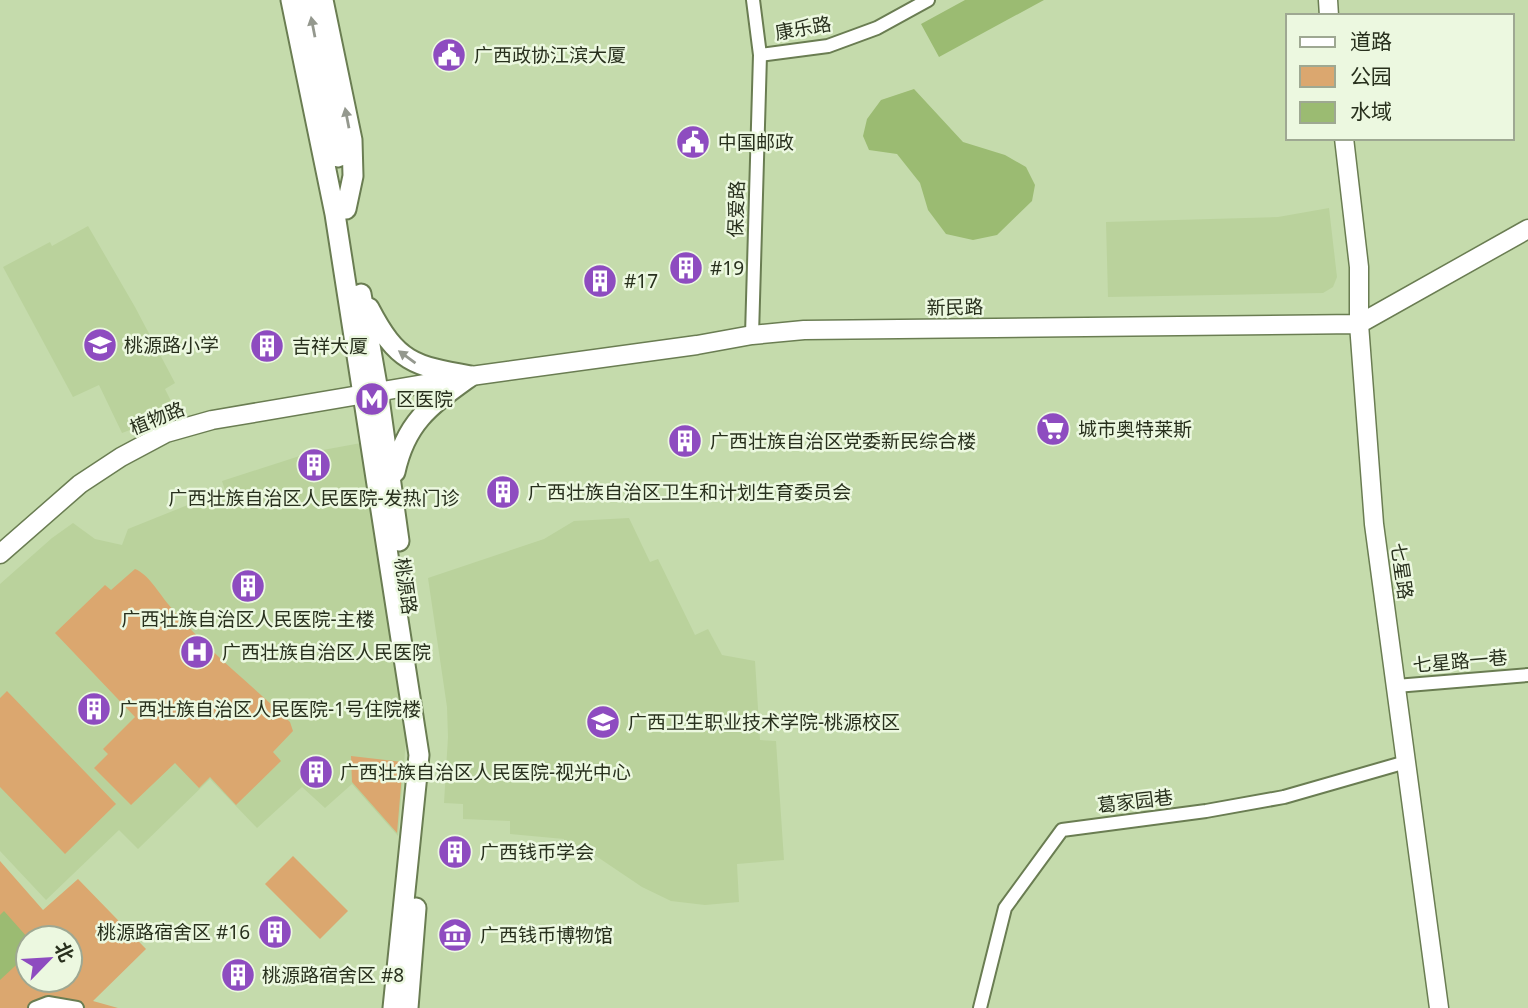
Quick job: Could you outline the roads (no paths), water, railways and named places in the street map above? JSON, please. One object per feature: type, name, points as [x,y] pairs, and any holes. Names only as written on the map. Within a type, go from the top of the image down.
[{"type":"main road","points":[[279,0],[304,126],[318,175],[340,211]]},
{"type":"main road","points":[[291,0],[333,168]]},
{"type":"main road","points":[[308,0],[333,168]]},
{"type":"main road","points":[[323,0],[352,140],[353,176],[340,211]]},
{"type":"main road","name":"七星路","points":[[1344,140],[1359,267],[1359,324],[1374,524],[1439,1008]]},
{"type":"main road","name":"桃源路","points":[[333,168],[371,392],[392,487],[429,755],[408,1008]]},
{"type":"main road","name":"桃源路","points":[[340,211],[360,290],[419,755],[393,1008]]},
{"type":"main road","name":"新民路","points":[[371,392],[752,335],[804,330],[1359,324],[1528,229]]},
{"type":"main road","points":[[360,290],[391,344],[410,362],[431,369],[471,376]]},
{"type":"main road","points":[[392,487],[400,447],[414,425],[431,405],[471,376]]},
{"type":"main road","name":"植物路","points":[[0,554],[80,484],[121,457],[166,433],[212,420],[371,392]]},
{"type":"street","name":"保爱路","points":[[752,335],[760,55],[753,0]]},
{"type":"street","name":"康乐路","points":[[760,55],[828,46],[877,28],[928,0]]},
{"type":"street","name":"七星路一巷","points":[[1396,686],[1528,675]]},
{"type":"street","name":"葛家园巷","points":[[980,1008],[1005,908],[1062,830],[1206,811],[1284,797],[1406,762]]},
{"type":"street","points":[[35,1008],[48,1003],[78,1008]]},
{"type":"water","points":[[965,0],[1044,0],[939,57],[921,24]]},
{"type":"water","points":[[914,89],[963,142],[1005,155],[1026,167],[1035,185],[1032,201],[997,235],[973,240],[946,234],[928,210],[920,183],[897,154],[869,150],[863,136],[867,119],[881,100]]},
{"type":"water","points":[[4,911],[16,924],[14,967],[0,980],[0,915]]},
{"type":"place","name":"广西政协江滨大厦","points":[[449,55]]},
{"type":"place","name":"中国邮政","points":[[693,142]]},
{"type":"place","name":"#19","points":[[686,268]]},
{"type":"place","name":"#17","points":[[600,281]]},
{"type":"place","name":"桃源路小学","points":[[100,345]]},
{"type":"place","name":"吉祥大厦","points":[[267,346]]},
{"type":"place","name":"区医院","points":[[372,399]]},
{"type":"place","name":"城市奥特莱斯","points":[[1053,429]]},
{"type":"place","name":"广西壮族自治区党委新民综合楼","points":[[685,441]]},
{"type":"place","name":"广西壮族自治区人民医院-发热门诊","points":[[314,465]]},
{"type":"place","name":"广西壮族自治区卫生和计划生育委员会","points":[[503,492]]},
{"type":"place","name":"广西壮族自治区人民医院-主楼","points":[[248,586]]},
{"type":"place","name":"广西壮族自治区人民医院","points":[[197,652]]},
{"type":"place","name":"广西壮族自治区人民医院-1号住院楼","points":[[94,709]]},
{"type":"place","name":"广西卫生职业技术学院-桃源校区","points":[[603,722]]},
{"type":"place","name":"广西壮族自治区人民医院-视光中心","points":[[316,772]]},
{"type":"place","name":"广西钱币学会","points":[[455,852]]},
{"type":"place","name":"桃源路宿舍区 #16","points":[[275,932]]},
{"type":"place","name":"广西钱币博物馆","points":[[455,935]]},
{"type":"place","name":"桃源路宿舍区 #8","points":[[238,975]]}]
